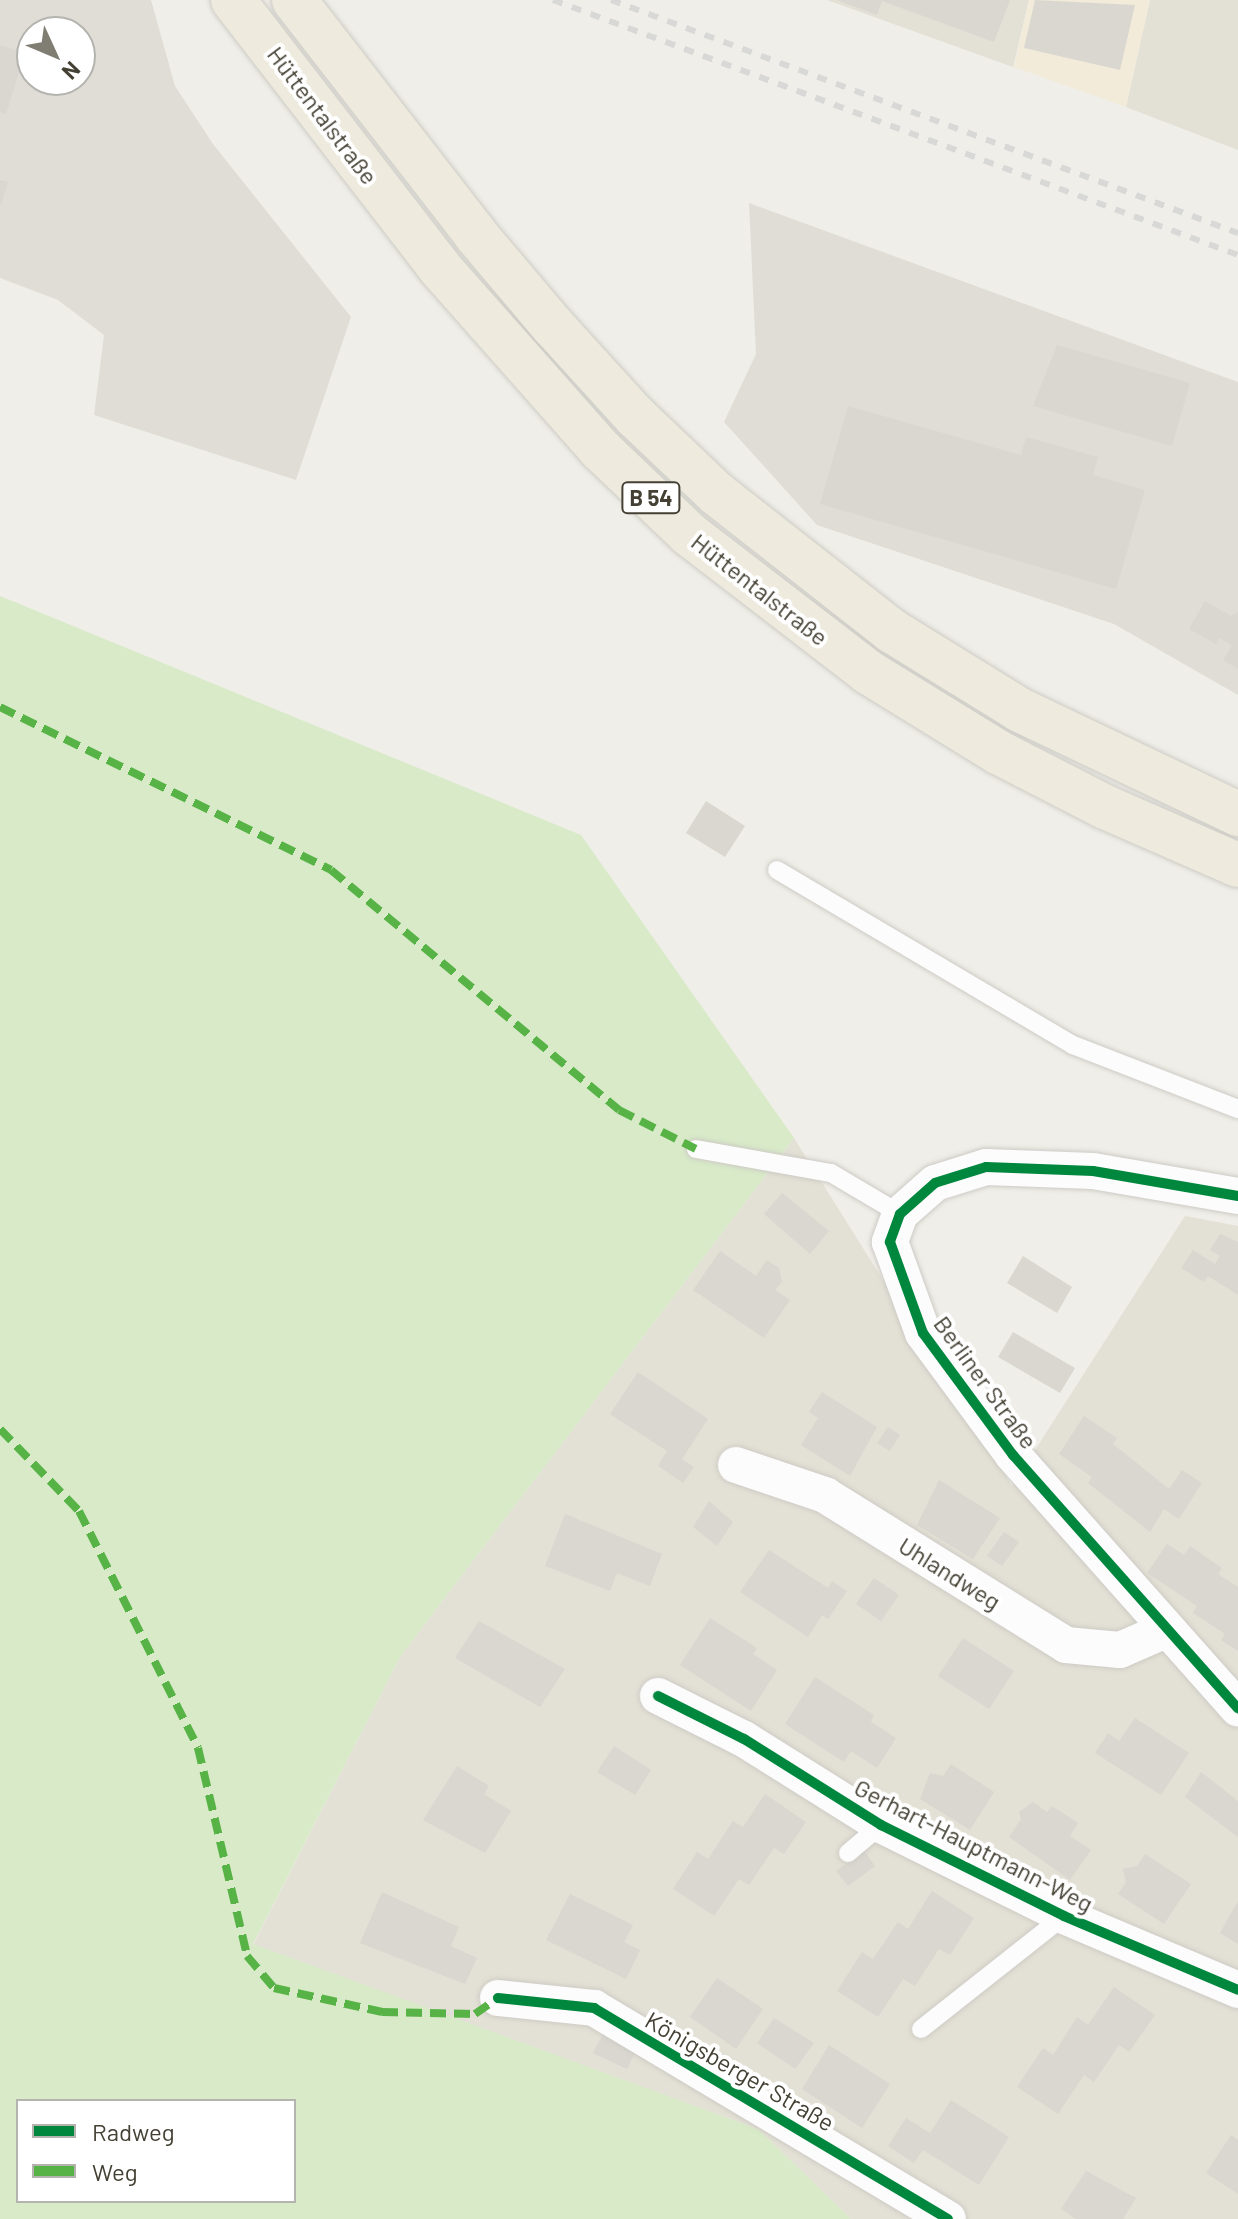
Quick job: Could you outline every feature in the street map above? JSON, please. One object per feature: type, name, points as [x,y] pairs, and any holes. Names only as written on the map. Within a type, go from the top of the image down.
[{"type":"highway","name":"Hüttentalstraße","points":[[233,0],[439,267],[600,449],[689,534],[868,672],[998,752],[1105,807],[1238,865]]},
{"type":"highway","name":"Hüttentalstraße","points":[[294,0],[553,326],[635,416],[717,494],[810,571],[981,686],[1128,765],[1238,814]]},
{"type":"street","points":[[900,1214],[935,1183],[986,1167],[1093,1171],[1238,1196]]},
{"type":"street","name":"Berliner Straße","points":[[900,1214],[890,1242],[923,1333],[1013,1455],[1238,1708]]},
{"type":"street","name":"Uhlandweg","points":[[736,1465],[825,1495],[1066,1645],[1120,1650],[1166,1630]]},
{"type":"street","name":"Gerhart-Hauptmann-Weg","points":[[658,1696],[744,1739],[881,1825],[1064,1916],[1238,1990]]},
{"type":"street","name":"Königsberger Straße","points":[[498,1998],[594,2008],[948,2219]]},
{"type":"lane","points":[[777,870],[1073,1045],[1238,1109]]},
{"type":"lane","points":[[696,1149],[831,1173],[900,1214]]},
{"type":"lane","points":[[848,1853],[881,1825]]},
{"type":"lane","points":[[921,2029],[1064,1916]]},
{"type":"shaded area","points":[[0,0],[151,0],[175,86],[213,144],[351,317],[296,480],[94,415],[104,335],[58,300],[0,278]]},
{"type":"shaded area","points":[[827,0],[1029,0],[1013,67]]},
{"type":"shaded area","points":[[1029,0],[1150,0],[1126,107],[1014,67]]},
{"type":"shaded area","points":[[1150,0],[1238,0],[1238,150],[1126,107]]},
{"type":"shaded area","points":[[749,203],[1238,382],[1238,695],[1114,624],[817,525],[724,422],[756,354]]},
{"type":"shaded area","points":[[794,1138],[1012,1486],[1185,1216],[1238,1226],[1238,2219],[851,2219],[758,2129],[253,1945],[400,1657]]},
{"type":"green space","points":[[0,596],[581,835],[794,1138],[400,1657],[253,1944],[758,2129],[851,2219],[0,2219]]},
{"type":"building","points":[[837,0],[1010,0],[994,42],[882,1],[877,15]]},
{"type":"building","points":[[1035,0],[1135,5],[1120,70],[1024,48]]},
{"type":"building","points":[[0,45],[16,50],[16,82],[6,114],[0,112]]},
{"type":"building","points":[[0,180],[8,182],[1,204],[0,204]]},
{"type":"building","points":[[1057,345],[1190,383],[1172,446],[1033,406]]},
{"type":"building","points":[[848,406],[1021,455],[1026,437],[1098,457],[1093,475],[1145,490],[1116,589],[820,504]]},
{"type":"building","points":[[1205,601],[1231,616],[1238,612],[1238,669],[1223,660],[1232,645],[1219,638],[1216,644],[1189,629]]},
{"type":"building","points":[[706,801],[745,826],[725,857],[686,833]]},
{"type":"building","points":[[782,1193],[829,1231],[810,1254],[764,1214]]},
{"type":"building","points":[[1220,1234],[1238,1242],[1238,1295],[1208,1276],[1204,1282],[1181,1268],[1193,1250],[1215,1264],[1220,1256],[1210,1250]]},
{"type":"building","points":[[720,1251],[756,1276],[767,1260],[779,1268],[782,1282],[775,1290],[790,1300],[764,1338],[693,1290]]},
{"type":"building","points":[[1023,1256],[1072,1287],[1057,1313],[1007,1283]]},
{"type":"building","points":[[1013,1332],[1075,1368],[1060,1393],[998,1357]]},
{"type":"building","points":[[638,1372],[708,1419],[682,1459],[694,1467],[683,1483],[658,1466],[667,1451],[610,1414]]},
{"type":"building","points":[[822,1392],[877,1427],[850,1476],[801,1445],[818,1418],[809,1412]]},
{"type":"building","points":[[1084,1416],[1117,1438],[1113,1444],[1169,1489],[1182,1470],[1202,1483],[1179,1519],[1164,1509],[1150,1532],[1088,1483],[1092,1477],[1059,1454]]},
{"type":"building","points":[[888,1427],[900,1435],[890,1451],[877,1443]]},
{"type":"building","points":[[939,1480],[1000,1518],[973,1559],[917,1525]]},
{"type":"building","points":[[709,1501],[733,1522],[717,1546],[693,1527]]},
{"type":"building","points":[[565,1514],[662,1554],[650,1586],[617,1573],[610,1591],[545,1566]]},
{"type":"building","points":[[1004,1532],[1019,1542],[1002,1566],[987,1556]]},
{"type":"building","points":[[1167,1544],[1184,1555],[1190,1546],[1222,1568],[1218,1574],[1238,1587],[1238,1651],[1221,1640],[1225,1634],[1193,1613],[1197,1606],[1147,1573]]},
{"type":"building","points":[[769,1550],[828,1588],[832,1581],[847,1591],[828,1619],[822,1615],[808,1637],[740,1592]]},
{"type":"building","points":[[874,1578],[899,1595],[881,1621],[856,1604]]},
{"type":"building","points":[[710,1618],[757,1648],[753,1654],[777,1670],[751,1711],[680,1665]]},
{"type":"building","points":[[479,1621],[565,1669],[540,1707],[455,1658]]},
{"type":"building","points":[[963,1638],[1014,1671],[989,1709],[938,1676]]},
{"type":"building","points":[[815,1677],[874,1715],[871,1722],[896,1738],[877,1768],[851,1751],[844,1762],[785,1724]]},
{"type":"building","points":[[1135,1718],[1189,1753],[1161,1795],[1095,1753],[1108,1733],[1119,1741]]},
{"type":"building","points":[[614,1746],[651,1770],[635,1795],[597,1772]]},
{"type":"building","points":[[951,1764],[994,1792],[970,1830],[920,1799],[930,1773],[943,1776]]},
{"type":"building","points":[[457,1766],[489,1786],[484,1794],[511,1811],[485,1853],[423,1820]]},
{"type":"building","points":[[1201,1772],[1238,1801],[1238,1837],[1185,1797]]},
{"type":"building","points":[[765,1794],[806,1822],[784,1854],[774,1848],[749,1885],[739,1879],[714,1916],[673,1889],[697,1852],[708,1859],[733,1821],[743,1827]]},
{"type":"building","points":[[1033,1802],[1047,1812],[1052,1806],[1078,1823],[1070,1836],[1091,1850],[1070,1880],[1009,1837],[1021,1819],[1019,1812]]},
{"type":"building","points":[[864,1851],[875,1866],[848,1886],[836,1871]]},
{"type":"building","points":[[1145,1854],[1191,1884],[1164,1924],[1118,1894],[1126,1882],[1123,1869],[1137,1866]]},
{"type":"building","points":[[932,1891],[974,1918],[950,1955],[939,1949],[915,1986],[903,1979],[878,2017],[837,1991],[862,1952],[873,1959],[898,1922],[908,1929]]},
{"type":"building","points":[[382,1892],[459,1927],[451,1946],[477,1958],[465,1984],[360,1943]]},
{"type":"building","points":[[570,1894],[633,1925],[624,1942],[640,1950],[626,1979],[546,1940]]},
{"type":"building","points":[[1238,1901],[1238,1944],[1220,1933]]},
{"type":"building","points":[[717,1978],[763,2009],[736,2049],[690,2017]]},
{"type":"building","points":[[1114,1987],[1155,2015],[1129,2052],[1119,2045],[1094,2082],[1084,2075],[1058,2114],[1017,2087],[1043,2048],[1053,2055],[1077,2017],[1088,2025]]},
{"type":"building","points":[[774,2018],[814,2043],[795,2069],[757,2043]]},
{"type":"building","points":[[604,2032],[637,2049],[627,2069],[593,2053]]},
{"type":"building","points":[[829,2045],[890,2084],[862,2128],[802,2089]]},
{"type":"building","points":[[951,2100],[1009,2137],[979,2185],[923,2150],[914,2163],[888,2146],[906,2118],[930,2133]]},
{"type":"building","points":[[1231,2135],[1238,2140],[1238,2194],[1206,2173]]},
{"type":"building","points":[[1086,2171],[1136,2198],[1123,2219],[1076,2219],[1061,2209]]},
{"type":"railway","points":[[553,0],[1238,255]]},
{"type":"railway","points":[[611,0],[1238,233]]},
{"type":"marked path","points":[[0,707],[331,870],[619,1110],[696,1149]]},
{"type":"marked path","points":[[0,1429],[79,1511],[198,1748],[247,1956],[274,1988],[382,2012],[475,2014],[498,1998]]},
{"type":"cycle path","points":[[1238,1196],[1093,1171],[986,1167],[935,1183],[900,1214],[890,1242],[923,1333],[1013,1455],[1238,1708]]},
{"type":"cycle path","points":[[658,1696],[744,1739],[881,1825],[1064,1916],[1238,1990]]},
{"type":"cycle path","points":[[498,1998],[594,2008],[948,2219]]}]
